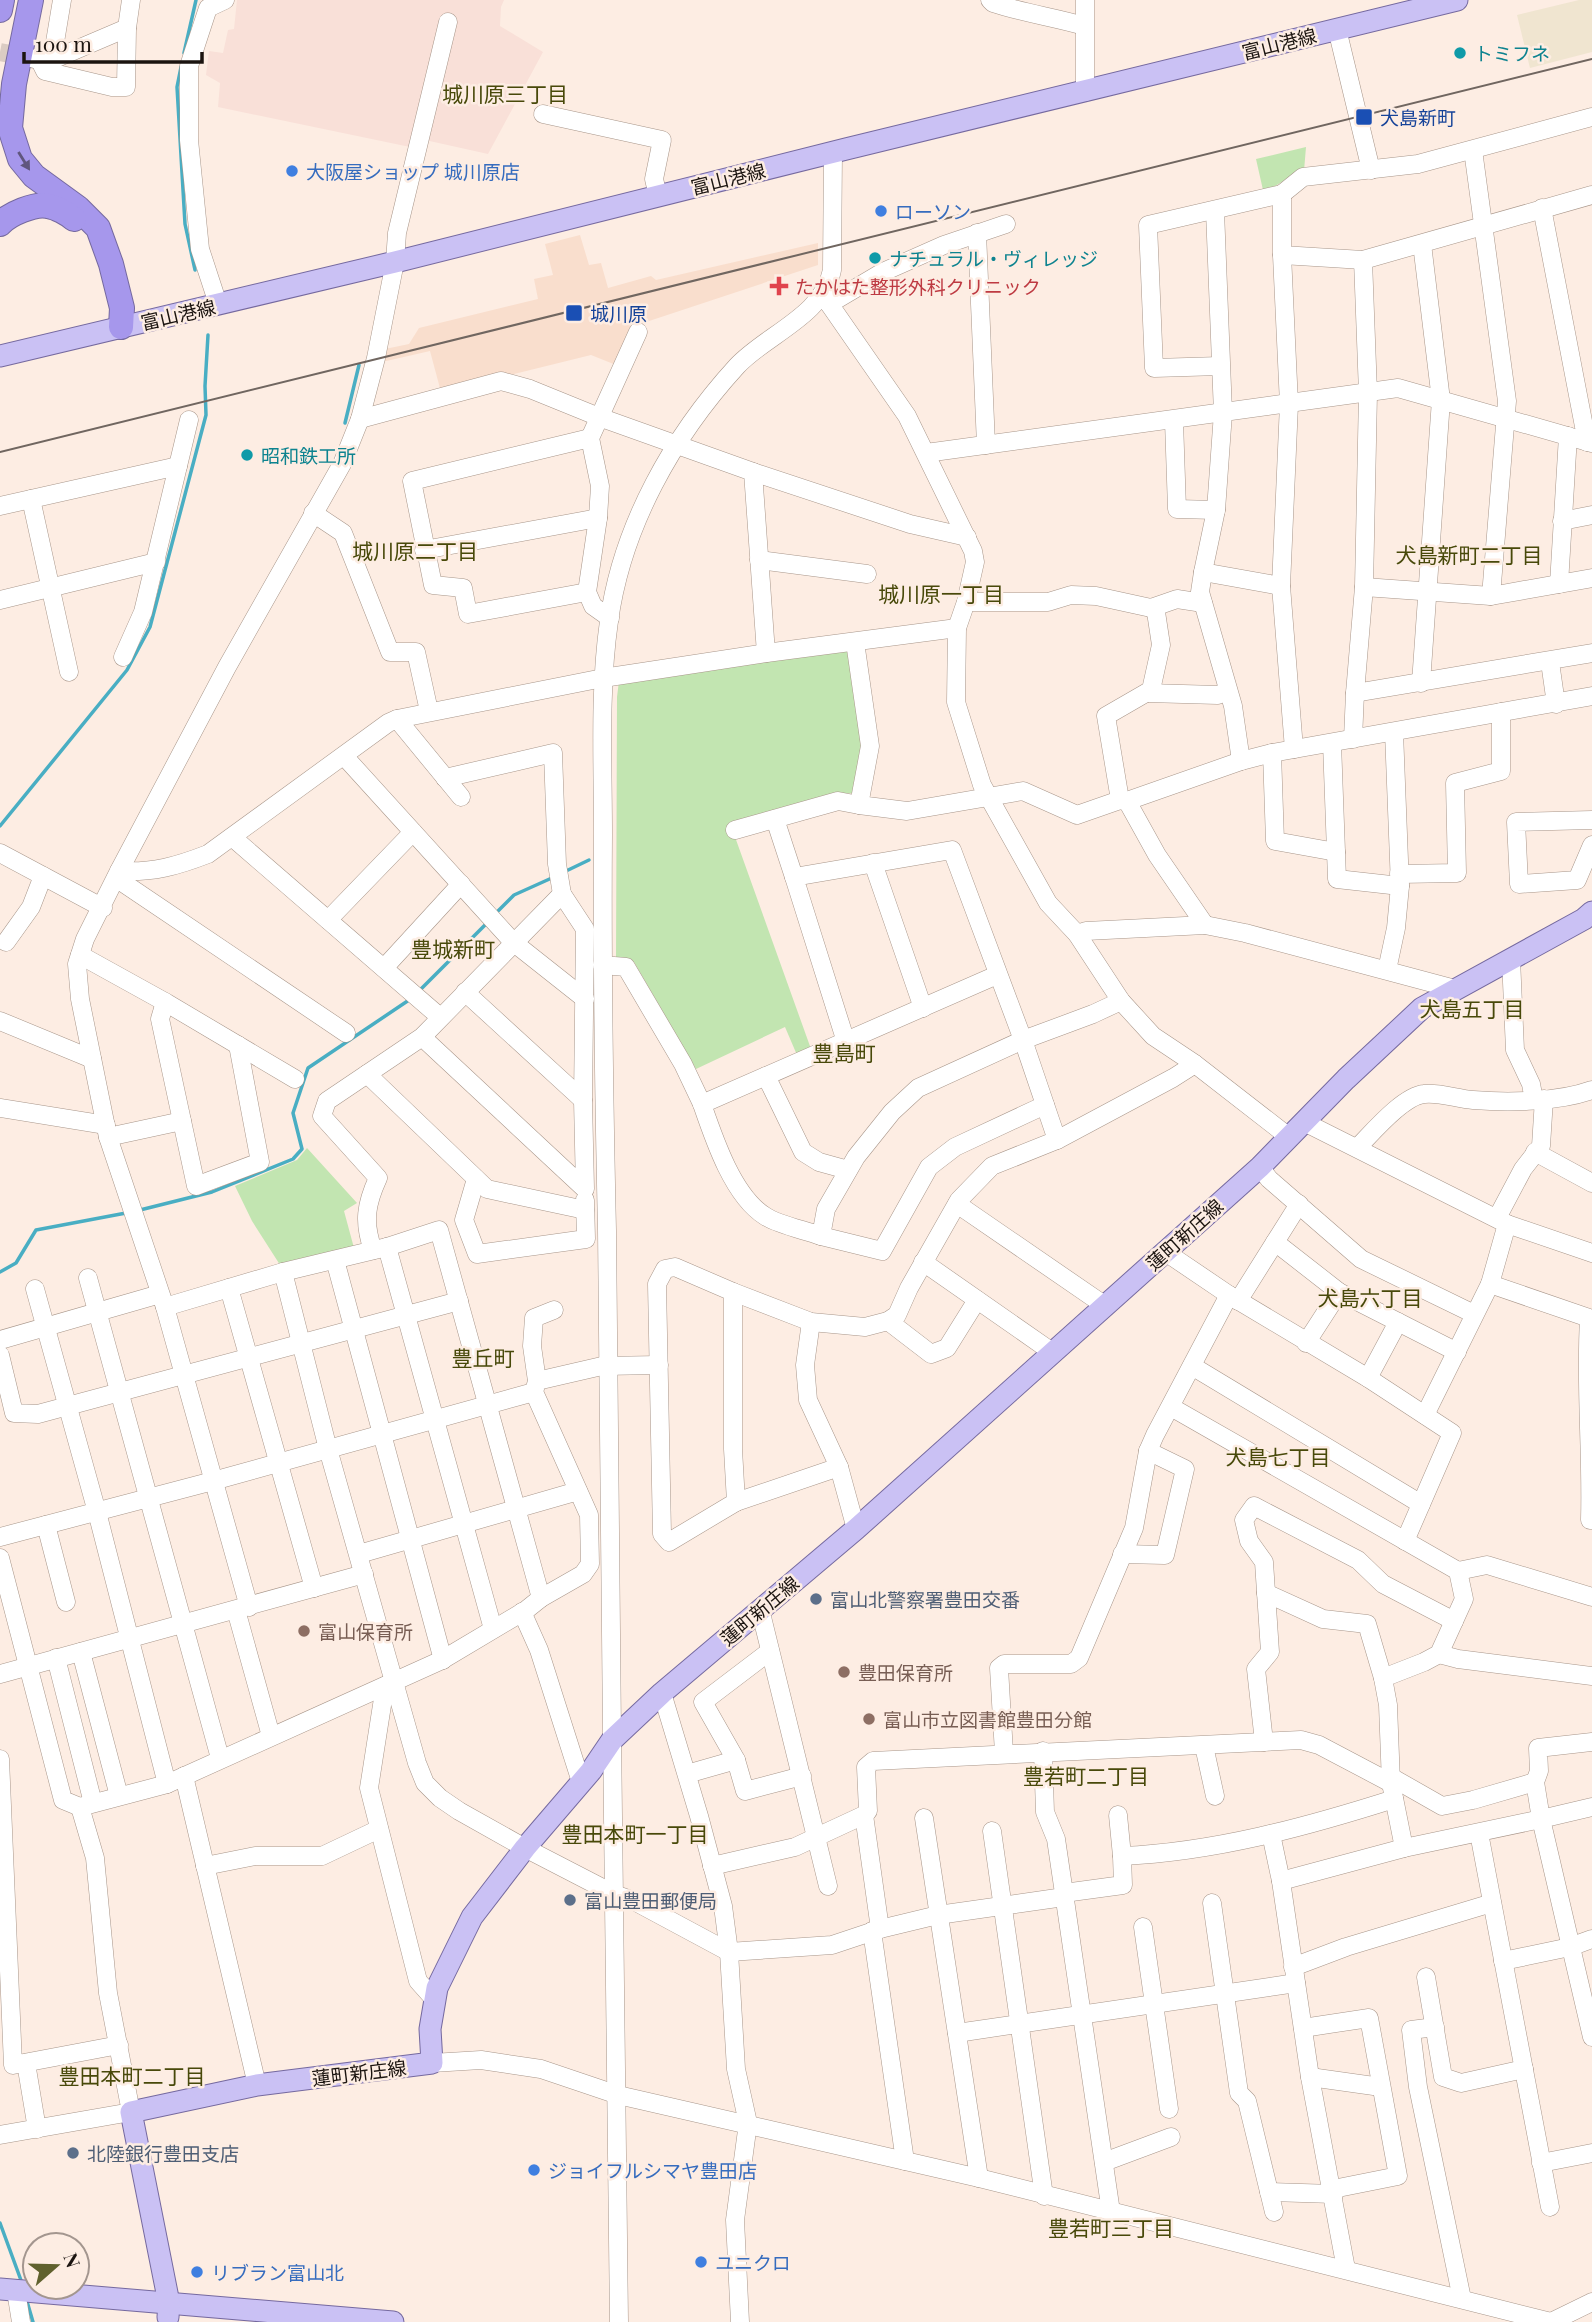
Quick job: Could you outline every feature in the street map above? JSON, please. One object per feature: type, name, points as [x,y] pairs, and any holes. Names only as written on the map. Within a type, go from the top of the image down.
[{"type":"highway","points":[[0,10],[2,0]]},
{"type":"highway","points":[[0,101],[24,0]]},
{"type":"highway","points":[[30,0],[14,85],[10,128],[20,159],[34,176],[78,208],[98,228],[111,264],[122,308],[121,327]]},
{"type":"highway","points":[[0,224],[4,219],[28,209],[48,205],[72,217],[87,232],[109,308],[121,327]]},
{"type":"main road","name":"富山港線","points":[[0,356],[395,262],[1457,0]]},
{"type":"main road","name":"蓮町新庄線","points":[[131,2112],[257,2085],[432,2063],[430,2029],[437,1988],[472,1917],[612,1740],[662,1693],[856,1529],[1260,1167],[1422,1008],[1584,919],[1592,912]]},
{"type":"main road","points":[[131,2112],[168,2310]]},
{"type":"main road","points":[[11,2302],[168,2310],[227,2318],[393,2322]]},
{"type":"street","points":[[62,0],[41,59],[45,71],[112,87],[125,87],[131,0]]},
{"type":"street","points":[[218,304],[200,249],[197,230],[189,140],[188,84],[189,66],[208,8],[225,0]]},
{"type":"street","points":[[990,0],[1027,14],[1084,26]]},
{"type":"street","points":[[1084,92],[1085,0]]},
{"type":"street","points":[[271,1736],[213,1481],[163,1301],[107,1131],[80,999],[78,964],[85,939],[118,875],[227,667],[342,464],[360,419],[376,358],[395,262],[397,233],[448,22]]},
{"type":"street","points":[[41,59],[127,28]]},
{"type":"street","points":[[1338,29],[1371,170]]},
{"type":"street","points":[[543,114],[662,140],[654,179],[658,196]]},
{"type":"street","points":[[1220,366],[1154,368],[1148,225],[1282,194],[1303,177],[1418,164],[1592,117]]},
{"type":"street","points":[[1473,150],[1507,401],[1491,596]]},
{"type":"street","points":[[833,152],[832,270],[826,300],[907,416],[967,537],[975,562],[957,628],[956,702],[982,785],[1048,903],[1077,933],[1121,1001],[1153,1036],[1297,1130],[1357,1148],[1502,1221],[1592,1253]]},
{"type":"street","points":[[1282,194],[1289,404],[1281,586],[1294,749]]},
{"type":"street","points":[[1282,255],[1363,260],[1592,195]]},
{"type":"street","points":[[926,453],[1174,421],[1398,388],[1590,443],[1542,208]]},
{"type":"street","points":[[1215,211],[1223,413],[1216,510],[1200,592],[1228,691],[1241,761]]},
{"type":"street","points":[[618,2322],[618,2095],[602,965],[603,678],[610,618],[620,568],[634,528],[677,444],[738,365],[826,300],[944,245],[1006,224]]},
{"type":"street","points":[[977,233],[986,445]]},
{"type":"street","points":[[1421,683],[1441,400],[1422,244]]},
{"type":"street","points":[[1353,739],[1364,587],[1368,393],[1363,260]]},
{"type":"street","points":[[610,618],[593,606],[587,592],[600,486],[590,438],[638,332]]},
{"type":"street","points":[[360,419],[501,381],[530,389],[599,417],[753,472],[910,524],[967,537]]},
{"type":"street","points":[[123,657],[143,612],[189,419]]},
{"type":"street","points":[[1174,421],[1177,509],[1216,510]]},
{"type":"street","points":[[1559,584],[1568,436]]},
{"type":"street","points":[[587,592],[468,614],[463,588],[433,585],[412,481],[590,438]]},
{"type":"street","points":[[0,506],[178,466]]},
{"type":"street","points":[[753,472],[766,653]]},
{"type":"street","points":[[31,499],[69,672]]},
{"type":"street","points":[[313,513],[343,533],[390,652],[416,652],[429,711]]},
{"type":"street","points":[[1562,521],[1592,515]]},
{"type":"street","points":[[424,550],[598,518]]},
{"type":"street","points":[[759,560],[867,574]]},
{"type":"street","points":[[0,600],[156,562]]},
{"type":"street","points":[[1203,572],[1281,586]]},
{"type":"street","points":[[1364,587],[1491,596],[1592,579]]},
{"type":"street","points":[[966,602],[1048,602],[1071,595],[1096,596],[1151,608],[1156,612],[1161,645],[1151,691],[1106,716],[1124,800],[1157,855],[1205,925]]},
{"type":"street","points":[[1151,608],[1177,599],[1203,603]]},
{"type":"street","points":[[118,875],[146,873],[208,854],[397,719],[603,678],[957,628]]},
{"type":"street","points":[[855,642],[870,746],[859,804]]},
{"type":"street","points":[[1355,693],[1592,653]]},
{"type":"street","points":[[1550,662],[1556,704]]},
{"type":"street","points":[[1147,693],[1218,695],[1228,691]]},
{"type":"street","points":[[735,830],[838,801],[906,811],[1023,791],[1077,815],[1272,753],[1592,696]]},
{"type":"street","points":[[1332,743],[1337,879],[1400,880],[1457,873],[1455,783],[1502,771],[1501,712]]},
{"type":"street","points":[[397,719],[461,797]]},
{"type":"street","points":[[1387,970],[1396,928],[1400,880],[1394,732]]},
{"type":"street","points":[[445,778],[553,753],[556,864],[562,894],[585,929],[583,1100],[586,1238],[477,1254],[464,1220],[476,1179]]},
{"type":"street","points":[[1272,753],[1275,841],[1336,852]]},
{"type":"street","points":[[344,756],[513,942],[585,999]]},
{"type":"street","points":[[775,819],[846,1042]]},
{"type":"street","points":[[1592,820],[1517,822],[1519,884],[1577,880],[1592,845]]},
{"type":"street","points":[[328,920],[413,832]]},
{"type":"street","points":[[232,837],[440,1017]]},
{"type":"street","points":[[794,877],[952,850],[1057,1140]]},
{"type":"street","points":[[0,853],[103,908]]},
{"type":"street","points":[[873,863],[923,1008]]},
{"type":"street","points":[[118,875],[346,1033]]},
{"type":"street","points":[[6,942],[32,907],[43,876]]},
{"type":"street","points":[[384,968],[461,884]]},
{"type":"street","points":[[493,1629],[406,1315],[380,1248],[368,1237],[367,1202],[378,1178],[322,1116],[327,1101],[422,1037],[562,894]]},
{"type":"street","points":[[1077,933],[1205,925],[1245,933],[1455,989]]},
{"type":"street","points":[[80,955],[295,1079]]},
{"type":"street","points":[[1425,1415],[1490,1284],[1502,1221],[1535,1152],[1541,1146],[1539,1100],[1515,1050],[1511,959]]},
{"type":"street","points":[[602,965],[626,967],[683,1064],[741,1195],[765,1217],[821,1236],[882,1251],[929,1167],[955,1147],[1045,1105]]},
{"type":"street","points":[[702,1104],[997,975]]},
{"type":"street","points":[[465,992],[583,1100]]},
{"type":"street","points":[[821,1236],[826,1209],[856,1157],[891,1112],[918,1088],[1023,1040],[1121,1001]]},
{"type":"street","points":[[165,1002],[160,1019],[196,1186],[260,1162],[238,1045]]},
{"type":"street","points":[[0,1021],[92,1059]]},
{"type":"street","points":[[422,1037],[585,1189]]},
{"type":"street","points":[[839,1467],[736,1502],[668,1542],[662,1534],[657,1284],[664,1269],[675,1267],[811,1322],[865,1327],[888,1321],[897,1315],[923,1262],[957,1204],[992,1166],[1057,1140],[1195,1064]]},
{"type":"street","points":[[367,1074],[486,1189],[585,1210]]},
{"type":"street","points":[[766,1076],[803,1152],[819,1162],[848,1170]]},
{"type":"street","points":[[1357,1148],[1398,1107],[1423,1094],[1475,1100],[1539,1100],[1578,1095],[1592,1090]]},
{"type":"street","points":[[0,1108],[107,1131],[182,1121]]},
{"type":"street","points":[[1535,1152],[1592,1183]]},
{"type":"street","points":[[1260,1167],[1269,1179],[1361,1259],[1474,1314]]},
{"type":"street","points":[[957,1204],[1104,1305]]},
{"type":"street","points":[[1004,1754],[999,1668],[1004,1664],[1071,1664],[1079,1658],[1134,1528],[1148,1451],[1154,1434],[1234,1298],[1299,1204]]},
{"type":"street","points":[[0,1340],[98,1313],[229,1288],[439,1230],[541,1598]]},
{"type":"street","points":[[1275,1242],[1339,1292],[1457,1352]]},
{"type":"street","points":[[1164,1251],[1234,1298],[1368,1378],[1452,1433],[1405,1541]]},
{"type":"street","points":[[335,1260],[443,1660]]},
{"type":"street","points":[[923,1262],[1052,1352]]},
{"type":"street","points":[[283,1272],[328,1449],[359,1554],[389,1685],[425,1783],[459,1811],[525,1849],[614,1894],[634,1901],[729,1952],[832,1945],[876,1930],[938,1915],[1123,1885],[1118,1815]]},
{"type":"street","points":[[88,1278],[220,1758]]},
{"type":"street","points":[[1490,1284],[1590,1319],[1587,1349],[1592,1520]]},
{"type":"street","points":[[229,1288],[314,1588]]},
{"type":"street","points":[[35,1289],[97,1513],[167,1784]]},
{"type":"street","points":[[733,1292],[733,1449],[736,1502]]},
{"type":"street","points":[[1306,1343],[1339,1292]]},
{"type":"street","points":[[888,1321],[931,1354],[947,1348],[977,1300]]},
{"type":"street","points":[[0,1355],[14,1413],[38,1414],[458,1301]]},
{"type":"street","points":[[0,1558],[63,1800],[86,1805],[167,1784],[220,1758],[389,1685],[443,1660],[583,1574],[590,1564],[589,1515],[536,1386],[532,1346],[534,1318],[554,1310]]},
{"type":"street","points":[[811,1322],[805,1365],[808,1400],[839,1467],[856,1529]]},
{"type":"street","points":[[1368,1378],[1398,1322]]},
{"type":"street","points":[[0,1537],[435,1420],[488,1405],[536,1386],[608,1367],[659,1365]]},
{"type":"street","points":[[1192,1366],[1421,1504]]},
{"type":"street","points":[[1171,1407],[1458,1571],[1487,1565],[1592,1597]]},
{"type":"street","points":[[1122,1554],[1165,1555],[1185,1469],[1148,1451]]},
{"type":"street","points":[[359,1554],[578,1491]]},
{"type":"street","points":[[1264,1742],[1256,1670],[1270,1652],[1264,1562],[1249,1541],[1244,1520],[1254,1506],[1359,1560],[1383,1584],[1454,1621]]},
{"type":"street","points":[[46,1525],[66,1602]]},
{"type":"street","points":[[1383,1678],[1439,1654],[1464,1599],[1458,1571]]},
{"type":"street","points":[[0,1674],[364,1574]]},
{"type":"street","points":[[1266,1593],[1322,1619],[1367,1624],[1388,1705],[1392,1786],[1404,1848]]},
{"type":"street","points":[[760,1609],[828,1886]]},
{"type":"street","points":[[522,1612],[539,1650],[581,1782]]},
{"type":"street","points":[[770,1651],[703,1702],[736,1760],[745,1791],[802,1776]]},
{"type":"street","points":[[80,1652],[119,1797]]},
{"type":"street","points":[[1439,1654],[1458,1659],[1592,1676]]},
{"type":"street","points":[[3,2138],[131,2112],[108,1993],[95,1858],[56,1658]]},
{"type":"street","points":[[389,1685],[369,1788],[418,1981],[434,1999]]},
{"type":"street","points":[[662,1693],[723,1906],[729,1952],[736,2069],[748,2123],[735,2220],[740,2322]]},
{"type":"street","points":[[712,1866],[794,1847],[864,1815],[868,1811],[866,1767],[873,1761],[1042,1751],[1301,1741],[1319,1745],[1392,1786],[1442,1806],[1535,1782]]},
{"type":"street","points":[[1592,1742],[1538,1748],[1539,1772],[1535,1782],[1541,1819],[1592,2037]]},
{"type":"street","points":[[1204,1746],[1215,1796]]},
{"type":"street","points":[[1042,1751],[1045,1812],[1056,1839],[1111,2212]]},
{"type":"street","points":[[0,1759],[13,2065],[119,2045]]},
{"type":"street","points":[[687,1774],[736,1760]]},
{"type":"street","points":[[184,1776],[257,2085]]},
{"type":"street","points":[[1122,1856],[1166,1854],[1270,1834],[1392,1786]]},
{"type":"street","points":[[1281,1881],[1404,1848],[1592,1807]]},
{"type":"street","points":[[864,1815],[905,2161]]},
{"type":"street","points":[[924,1818],[979,2178]]},
{"type":"street","points":[[205,1866],[255,1856],[322,1856],[379,1829]]},
{"type":"street","points":[[992,1831],[1044,2196]]},
{"type":"street","points":[[1479,1833],[1550,2207]]},
{"type":"street","points":[[1270,1834],[1281,1881],[1310,2077],[1346,2269]]},
{"type":"street","points":[[1212,1903],[1239,2093],[1247,2101],[1274,2212]]},
{"type":"street","points":[[957,2033],[1226,1993],[1295,1975],[1346,1947],[1492,1903]]},
{"type":"street","points":[[1143,1927],[1169,2109]]},
{"type":"street","points":[[1503,1961],[1570,1947],[1592,1939]]},
{"type":"street","points":[[1426,1976],[1443,2077],[1461,2083],[1524,2069]]},
{"type":"street","points":[[1269,2192],[1333,2192],[1398,2176],[1369,2018],[1303,2028]]},
{"type":"street","points":[[1435,2027],[1411,2030],[1418,2087],[1462,2299]]},
{"type":"street","points":[[432,2063],[481,2060],[541,2069],[618,2095],[979,2178],[1551,2322],[1592,2302]]},
{"type":"street","points":[[26,2063],[37,2129]]},
{"type":"street","points":[[1310,2077],[1381,2087]]},
{"type":"street","points":[[1104,2162],[1171,2137]]},
{"type":"street","points":[[1541,2163],[1592,2153]]},
{"type":"shaded area","points":[[237,0],[504,0],[500,26],[543,52],[488,154],[425,140],[410,147],[218,107],[220,83],[206,75],[209,51],[223,53],[228,30],[234,29]]},
{"type":"shaded area","points":[[1579,0],[1592,0],[1592,52],[1530,68],[1517,15]]},
{"type":"shaded area","points":[[580,235],[589,265],[601,263],[608,288],[651,276],[656,280],[818,243],[818,265],[637,325],[616,365],[591,355],[441,392],[430,351],[382,362],[385,349],[409,344],[419,328],[538,299],[534,279],[553,275],[545,244]]},
{"type":"green space","points":[[1306,147],[1304,171],[1263,190],[1256,159]]},
{"type":"green space","points":[[847,650],[864,742],[856,793],[838,794],[730,823],[811,1049],[797,1055],[785,1027],[696,1069],[634,962],[616,959],[619,681]]},
{"type":"green space","points":[[307,1148],[357,1203],[344,1211],[354,1248],[282,1268],[252,1221],[235,1186],[297,1160]]},
{"type":"waterway","points":[[184,53],[196,0]]},
{"type":"waterway","points":[[181,67],[177,87],[185,224],[195,270]]},
{"type":"waterway","points":[[0,826],[127,670],[150,627],[206,415],[208,335]]},
{"type":"waterway","points":[[345,423],[359,365]]},
{"type":"waterway","points":[[564,872],[589,860]]},
{"type":"waterway","points":[[496,913],[514,895],[554,877]]},
{"type":"waterway","points":[[420,990],[489,921]]},
{"type":"waterway","points":[[140,1210],[212,1192],[293,1159],[302,1149],[293,1113],[308,1068],[412,998]]},
{"type":"waterway","points":[[0,1272],[16,1263],[36,1230],[126,1213]]},
{"type":"waterway","points":[[0,2223],[21,2280]]},
{"type":"waterway","points":[[27,2301],[33,2322]]},
{"type":"tunnel","points":[[0,52],[31,58]]},
{"type":"tram line","points":[[0,452],[1592,59]]},
{"type":"place","name":"トミフネ","points":[[1460,53]]},
{"type":"place","name":"犬島新町","points":[[1364,117]]},
{"type":"place","name":"大阪屋ショップ 城川原店","points":[[292,171]]},
{"type":"place","name":"ローソン","points":[[881,211]]},
{"type":"place","name":"ナチュラル・ヴィレッジ","points":[[875,258]]},
{"type":"place","name":"たかはた整形外科クリニック","points":[[779,286]]},
{"type":"place","name":"城川原","points":[[574,313]]},
{"type":"place","name":"昭和鉄工所","points":[[247,455]]},
{"type":"place","name":"富山北警察署豊田交番","points":[[816,1599]]},
{"type":"place","name":"富山保育所","points":[[304,1631]]},
{"type":"place","name":"豊田保育所","points":[[844,1672]]},
{"type":"place","name":"富山市立図書館豊田分館","points":[[869,1719]]},
{"type":"place","name":"富山豊田郵便局","points":[[570,1900]]},
{"type":"place","name":"北陸銀行豊田支店","points":[[73,2153]]},
{"type":"place","name":"ジョイフルシマヤ豊田店","points":[[534,2170]]},
{"type":"place","name":"ユニクロ","points":[[701,2262]]},
{"type":"place","name":"リブラン富山北","points":[[197,2272]]},
{"type":"district","name":"城川原三丁目","points":[[505,93]]},
{"type":"district","name":"城川原二丁目","points":[[415,550]]},
{"type":"district","name":"犬島新町二丁目","points":[[1469,554]]},
{"type":"district","name":"城川原一丁目","points":[[941,593]]},
{"type":"district","name":"豊城新町","points":[[453,948]]},
{"type":"district","name":"犬島五丁目","points":[[1472,1008]]},
{"type":"district","name":"豊島町","points":[[844,1052]]},
{"type":"district","name":"犬島六丁目","points":[[1370,1297]]},
{"type":"district","name":"豊丘町","points":[[483,1357]]},
{"type":"district","name":"犬島七丁目","points":[[1278,1456]]},
{"type":"district","name":"豊若町二丁目","points":[[1086,1775]]},
{"type":"district","name":"豊田本町一丁目","points":[[635,1833]]},
{"type":"district","name":"豊田本町二丁目","points":[[132,2075]]},
{"type":"district","name":"豊若町三丁目","points":[[1111,2227]]}]
